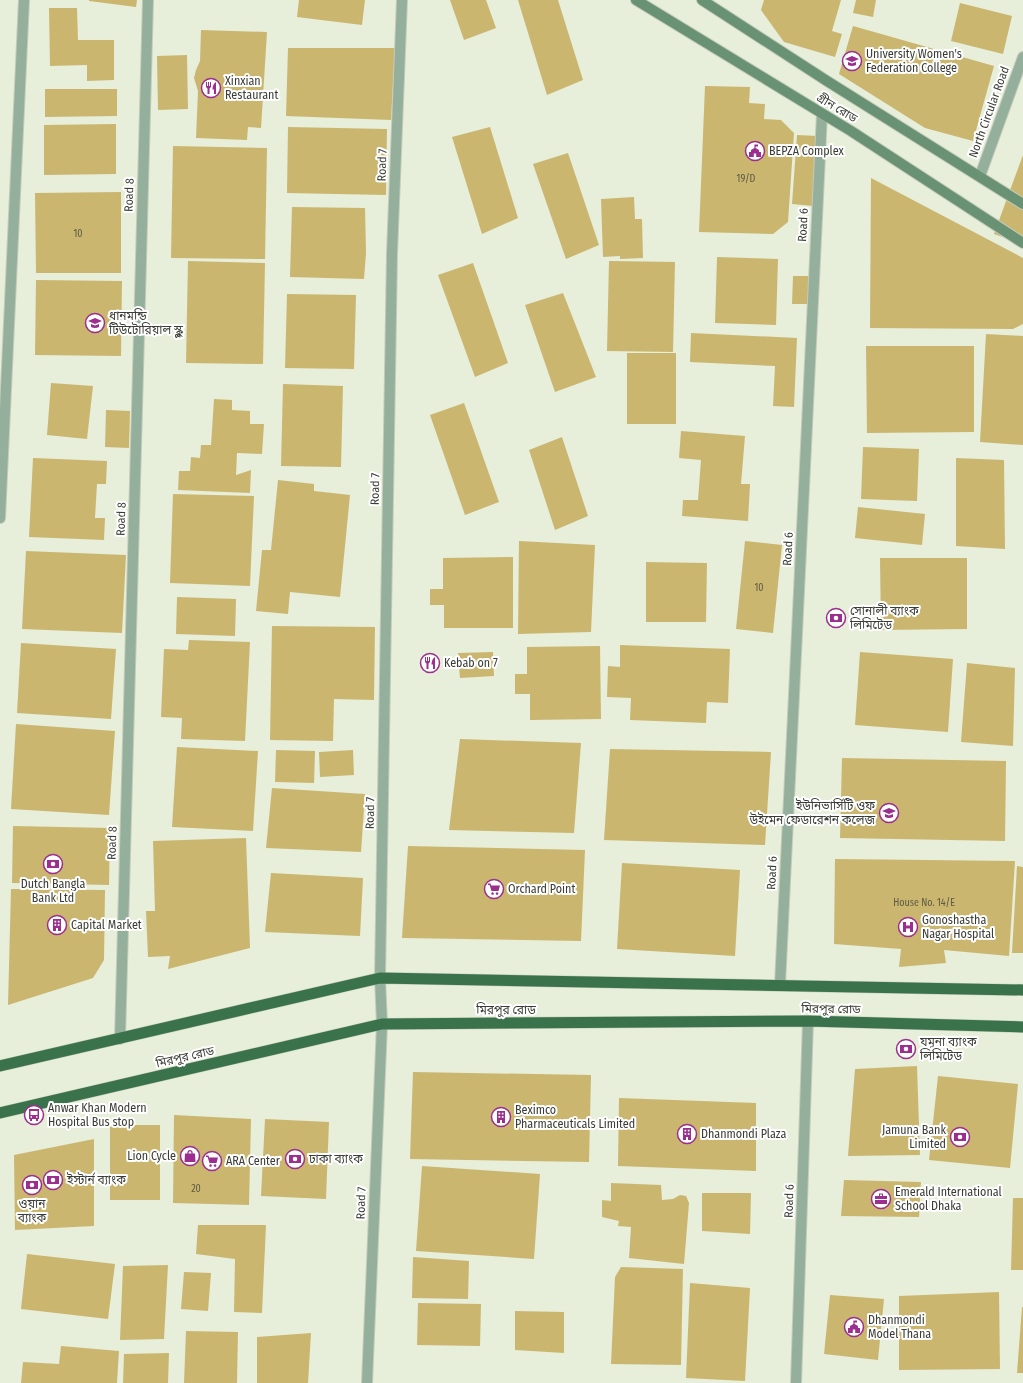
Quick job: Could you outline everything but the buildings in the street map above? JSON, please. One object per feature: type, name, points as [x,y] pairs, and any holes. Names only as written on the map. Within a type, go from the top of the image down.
[{"type":"highway","name":"মিরপুর রোড","points":[[0,1066],[380,978],[1023,990]]},
{"type":"highway","name":"মিরপুর রোড","points":[[0,1112],[382,1024],[808,1021],[1023,1027]]},
{"type":"main road","name":"গ্রীন রোড","points":[[636,0],[851,131],[1023,243]]},
{"type":"main road","name":"গ্রীন রোড","points":[[702,0],[827,81],[1023,204]]},
{"type":"street","points":[[0,518],[24,0]]},
{"type":"street","name":"Road 8","points":[[120,1039],[148,0]]},
{"type":"street","name":"Road 7","points":[[367,1383],[382,1024],[380,978],[392,261],[402,0]]},
{"type":"street","name":"North Circular Road","points":[[980,176],[1023,57]]},
{"type":"street","name":"Road 6","points":[[780,985],[822,114]]},
{"type":"street","name":"Road 6","points":[[796,1383],[808,1021]]},
{"type":"place","name":"University Women's Federation College","points":[[852,61]]},
{"type":"place","name":"Xinxian Restaurant","points":[[211,88]]},
{"type":"place","name":"BEPZA Complex","points":[[755,151]]},
{"type":"place","name":"ধানমন্ডি টিউটোরিয়াল স্কুল","points":[[95,323]]},
{"type":"place","name":"সোনালী ব্যাংক লিমিটেড","points":[[836,618]]},
{"type":"place","name":"Kebab on 7","points":[[430,663]]},
{"type":"place","name":"ইউনিভার্সিটি ওফ উইমেন ফেডারেশন কলেজ","points":[[889,813]]},
{"type":"place","name":"Dutch Bangla Bank Ltd","points":[[53,864]]},
{"type":"place","name":"Orchard Point","points":[[494,889]]},
{"type":"place","name":"Capital Market","points":[[57,925]]},
{"type":"place","name":"Gonoshastha Nagar Hospital","points":[[908,927]]},
{"type":"place","name":"যমুনা ব্যাংক লিমিটেড","points":[[906,1049]]},
{"type":"place","name":"Anwar Khan Modern Hospital Bus stop","points":[[34,1115]]},
{"type":"place","name":"Beximco Pharmaceuticals Limited","points":[[501,1117]]},
{"type":"place","name":"Dhanmondi Plaza","points":[[687,1134]]},
{"type":"place","name":"Jamuna Bank Limited","points":[[960,1137]]},
{"type":"place","name":"Lion Cycle","points":[[190,1156]]},
{"type":"place","name":"ঢাকা ব্যাংক","points":[[295,1159]]},
{"type":"place","name":"ARA Center","points":[[212,1161]]},
{"type":"place","name":"ইস্টার্ন ব্যাংক","points":[[53,1180]]},
{"type":"place","name":"ওয়ান ব্যাংক","points":[[32,1185]]},
{"type":"place","name":"Emerald International School Dhaka","points":[[881,1199]]},
{"type":"place","name":"Dhanmondi Model Thana","points":[[854,1327]]}]
